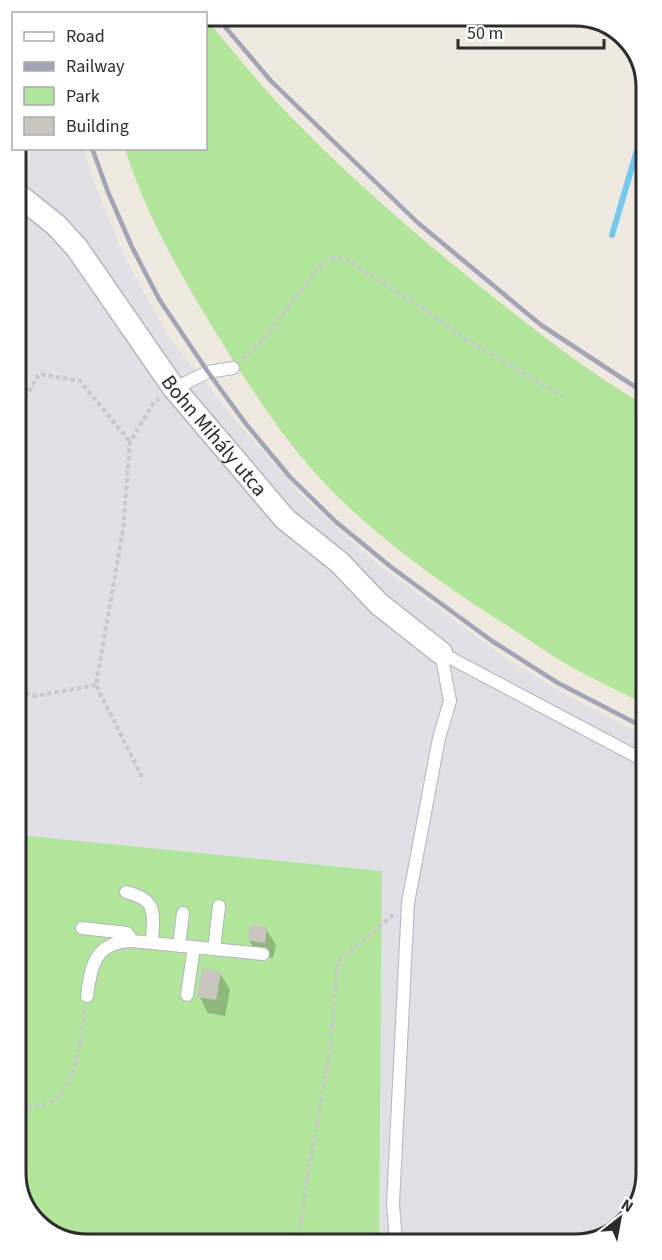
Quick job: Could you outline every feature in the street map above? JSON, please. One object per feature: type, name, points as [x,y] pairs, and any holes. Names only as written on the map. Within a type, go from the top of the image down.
[{"type":"street","name":"Bohn Mihály utca","points":[[26,201],[56,225],[77,248],[174,387],[285,519],[339,562],[379,604],[441,653]]},
{"type":"lane","points":[[174,387],[208,372],[233,368]]},
{"type":"lane","points":[[441,653],[636,756]]},
{"type":"lane","points":[[395,1234],[393,1204],[408,903],[439,738],[450,701],[441,653]]},
{"type":"lane","points":[[126,892],[139,895],[151,904],[152,943]]},
{"type":"lane","points":[[214,949],[219,906]]},
{"type":"lane","points":[[179,946],[183,914]]},
{"type":"lane","points":[[82,928],[128,933],[132,941]]},
{"type":"lane","points":[[87,996],[90,971],[97,955],[115,942],[132,941],[263,954]]},
{"type":"lane","points":[[187,995],[194,947]]},
{"type":"path","points":[[233,368],[261,342],[315,271],[325,261],[338,257],[363,269],[465,339],[563,396]]},
{"type":"path","points":[[26,396],[39,374],[80,381],[130,442]]},
{"type":"path","points":[[142,777],[96,686],[123,530],[130,442],[154,402],[174,387]]},
{"type":"path","points":[[26,693],[35,696],[96,686]]},
{"type":"path","points":[[299,1234],[330,1050],[338,962],[408,903]]},
{"type":"path","points":[[26,1108],[51,1102],[61,1092],[78,1061],[87,996]]},
{"type":"shaded area","points":[[31,150],[84,150],[90,172],[123,254],[168,336],[240,426],[304,498],[375,562],[508,660],[570,697],[636,731],[636,1173],[633,1193],[626,1207],[613,1222],[599,1230],[575,1234],[379,1234],[382,871],[26,836],[26,179]]},
{"type":"green space","points":[[207,26],[212,26],[292,118],[396,216],[547,339],[636,400],[636,700],[543,650],[451,588],[400,551],[330,489],[270,416],[213,328],[163,241],[125,150],[207,150]]},
{"type":"green space","points":[[26,836],[382,871],[379,1234],[83,1234],[63,1230],[43,1217],[30,1197],[26,1173]]},
{"type":"building","points":[[250,925],[267,927],[265,943],[247,940]]},
{"type":"building","points":[[202,968],[221,972],[216,1000],[197,997]]},
{"type":"waterway","points":[[612,235],[636,153]]},
{"type":"railway","points":[[224,26],[271,81],[417,222],[541,325],[636,387]]},
{"type":"railway","points":[[93,150],[132,247],[159,299],[246,424],[290,477],[335,521],[391,567],[492,641],[558,683],[636,723]]}]
